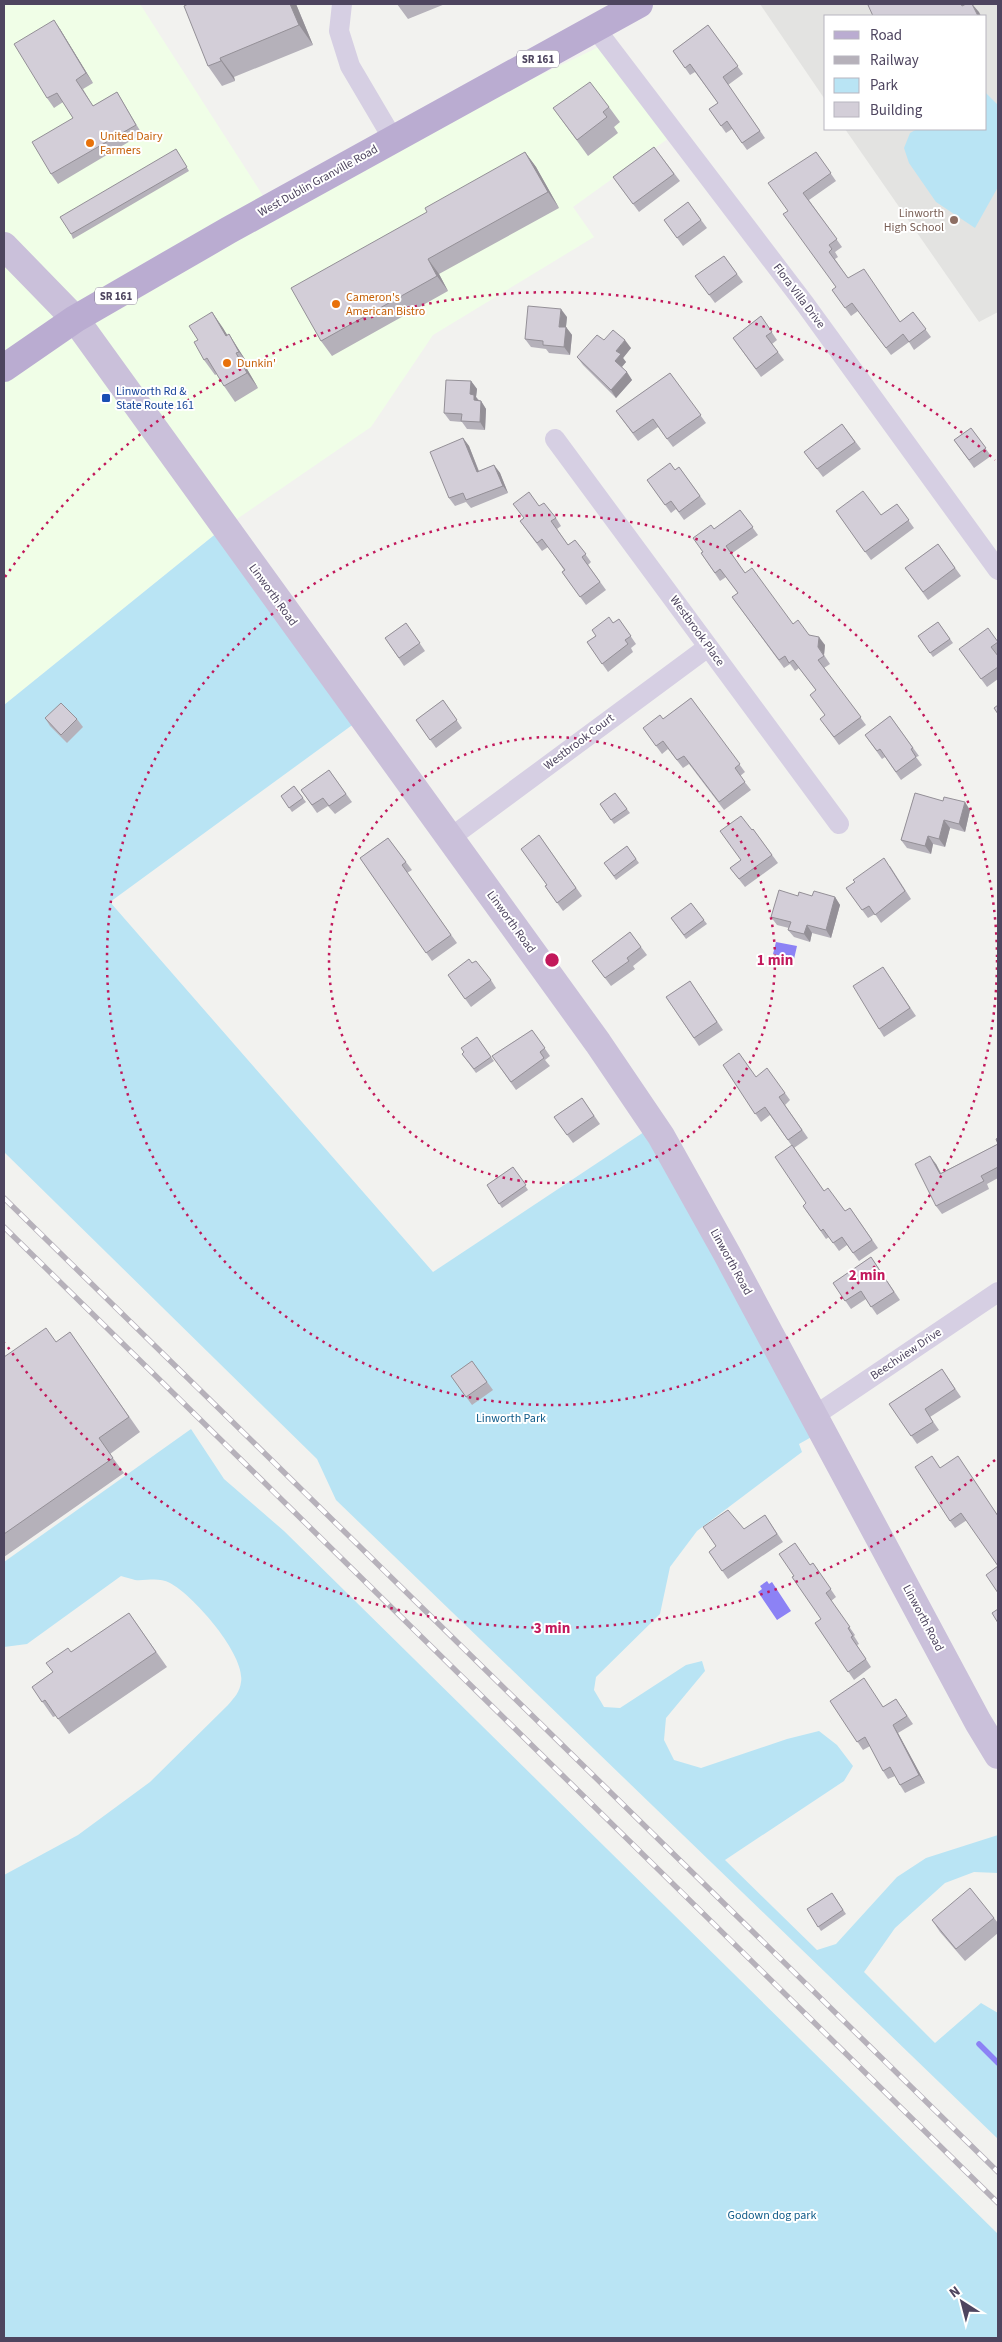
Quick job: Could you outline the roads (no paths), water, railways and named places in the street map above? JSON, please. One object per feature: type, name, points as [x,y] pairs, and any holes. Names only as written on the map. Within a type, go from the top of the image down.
[{"type":"main road","name":"West Dublin Granville Road","points":[[4,368],[75,319],[259,213],[639,4]]},
{"type":"main road","name":"Linworth Road","points":[[4,246],[75,319],[598,1043],[657,1131],[814,1416],[978,1722],[998,1755]]},
{"type":"street","points":[[342,4],[339,31],[350,66],[393,139]]},
{"type":"street","name":"Flora Villa Drive","points":[[595,28],[805,304],[998,570]]},
{"type":"street","name":"Westbrook Place","points":[[555,439],[839,824]]},
{"type":"street","name":"Westbrook Court","points":[[450,838],[708,647]]},
{"type":"street","name":"Beechview Drive","points":[[814,1416],[998,1292]]},
{"type":"waterway","points":[[979,2044],[998,2063]]},
{"type":"railway","points":[[4,1198],[998,2172]]},
{"type":"railway","points":[[4,1227],[998,2203]]},
{"type":"place","name":"United Dairy Farmers","points":[[90,143]]},
{"type":"place","name":"Linworth High School","points":[[954,220]]},
{"type":"place","name":"Cameron's American Bistro","points":[[336,304]]},
{"type":"place","name":"Dunkin'","points":[[227,363]]},
{"type":"place","name":"Linworth Rd & State Route 161","points":[[106,398]]},
{"type":"park label","name":"Linworth Park","points":[[511,1418]]},
{"type":"park label","name":"Godown dog park","points":[[772,2215]]}]
